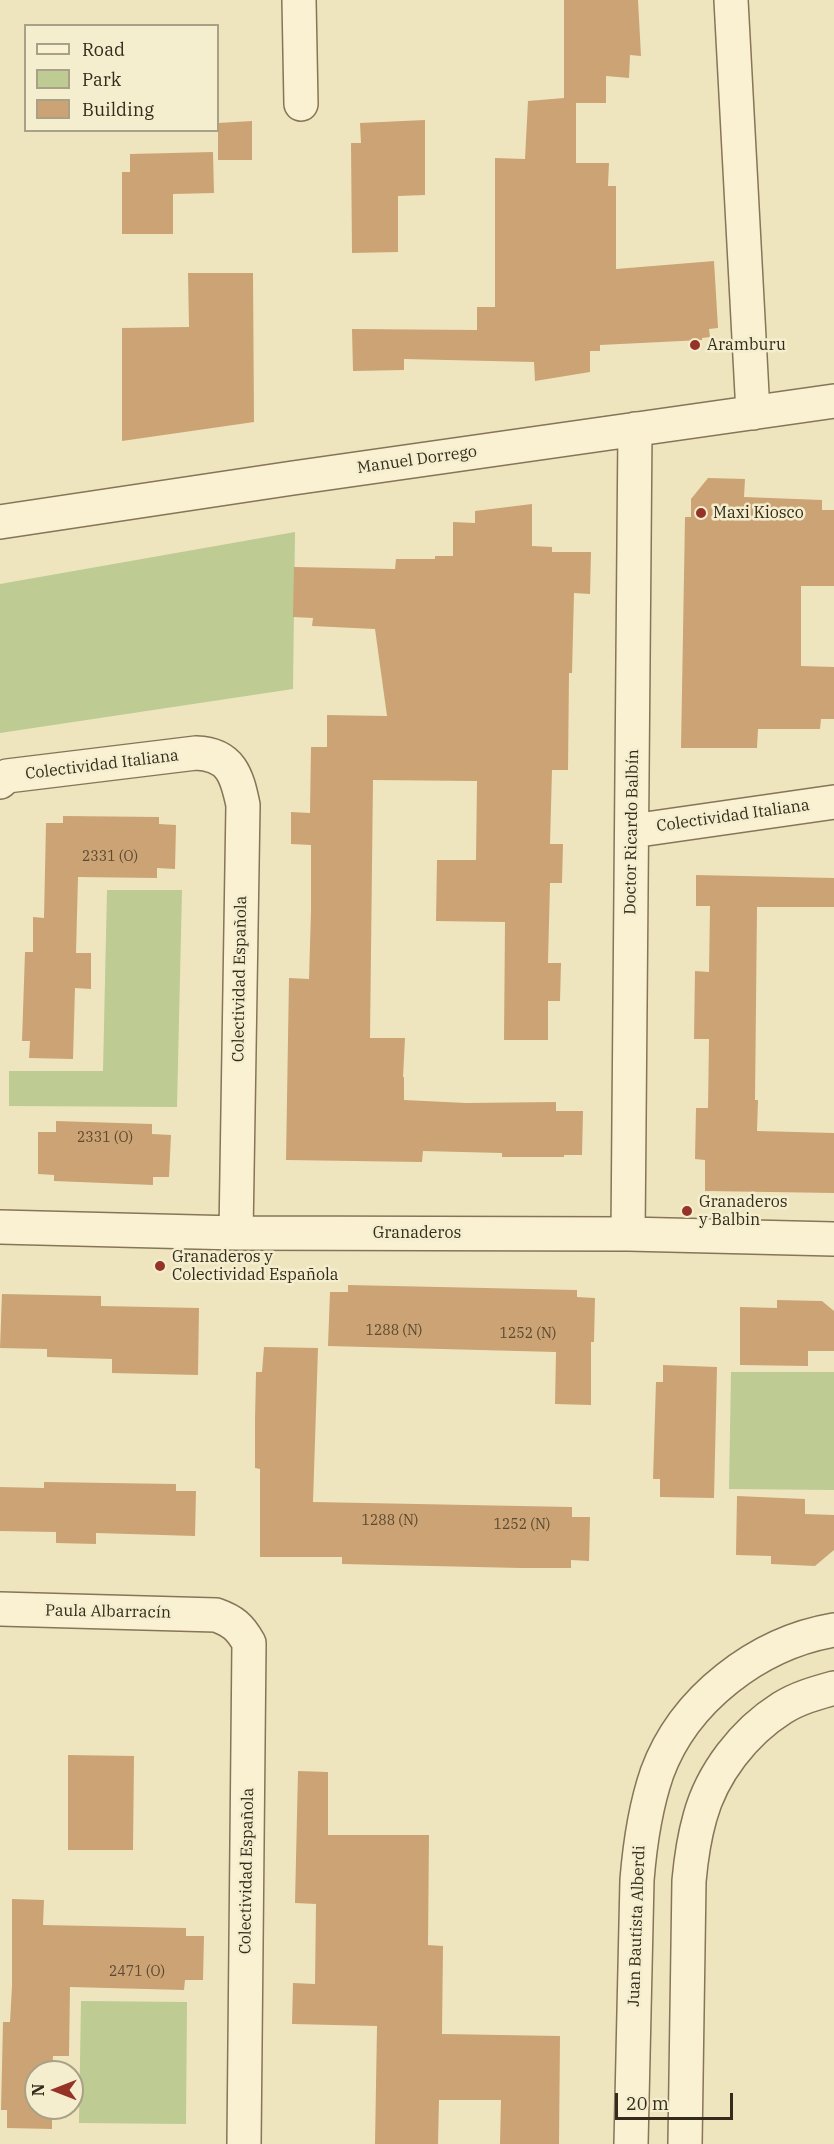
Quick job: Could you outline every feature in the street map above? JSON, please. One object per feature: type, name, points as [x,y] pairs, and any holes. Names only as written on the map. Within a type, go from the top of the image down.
[{"type":"street","points":[[299,0],[301,104]]},
{"type":"street","points":[[731,0],[753,413]]},
{"type":"street","name":"Manuel Dorrego","points":[[0,522],[834,401]]},
{"type":"street","name":"Doctor Ricardo Balbín","points":[[628,1234],[635,429]]},
{"type":"street","name":"Colectividad Italiana","points":[[4,779],[196,753]]},
{"type":"street","name":"Colectividad Española","points":[[196,753],[209,753],[221,759],[236,774],[243,805],[236,1233]]},
{"type":"street","name":"Colectividad Italiana","points":[[632,831],[834,802]]},
{"type":"street","name":"Granaderos","points":[[0,1227],[236,1233],[628,1234],[834,1239]]},
{"type":"street","name":"Paula Albarracín","points":[[0,1609],[216,1615]]},
{"type":"street","name":"Colectividad Española","points":[[216,1615],[233,1621],[249,1642],[244,2144]]},
{"type":"street","name":"Juan Bautista Alberdi","points":[[631,2144],[639,1846],[658,1772],[671,1744],[688,1719],[735,1672],[754,1659],[805,1637],[834,1630]]},
{"type":"street","points":[[685,2144],[689,1881],[693,1845],[700,1815],[711,1788],[727,1760],[744,1740],[782,1708],[810,1695],[834,1688]]},
{"type":"green space","points":[[295,532],[293,689],[0,733],[0,584]]},
{"type":"green space","points":[[107,890],[182,890],[177,1107],[9,1106],[9,1071],[103,1071]]},
{"type":"green space","points":[[731,1372],[834,1372],[834,1490],[729,1489]]},
{"type":"green space","points":[[81,2001],[187,2002],[186,2124],[79,2123],[79,2120],[84,2120],[84,2060],[80,2060]]},
{"type":"building","points":[[564,0],[638,0],[641,56],[630,55],[629,78],[606,76],[606,103],[576,103],[576,163],[609,163],[608,186],[616,186],[616,269],[714,261],[718,328],[709,329],[710,337],[702,338],[702,340],[600,345],[600,351],[590,351],[590,372],[535,381],[534,362],[404,359],[404,370],[353,371],[352,329],[477,330],[477,307],[495,307],[495,158],[525,159],[528,101],[564,98]]},
{"type":"building","points":[[425,120],[425,195],[398,196],[398,252],[352,253],[351,143],[361,143],[360,123]]},
{"type":"building","points":[[252,121],[252,160],[218,160],[219,123]]},
{"type":"building","points":[[213,152],[214,193],[173,194],[173,234],[122,234],[122,172],[130,172],[130,154]]},
{"type":"building","points":[[188,273],[253,273],[254,422],[122,441],[122,328],[189,327]]},
{"type":"building","points":[[708,478],[745,479],[744,497],[822,500],[822,510],[834,510],[834,586],[801,586],[801,666],[834,667],[834,719],[821,719],[820,729],[758,729],[757,748],[681,748],[685,517],[691,517],[691,499]]},
{"type":"building","points":[[532,504],[532,546],[552,547],[552,552],[591,552],[590,594],[574,593],[572,673],[569,673],[568,770],[552,770],[550,844],[563,844],[562,883],[550,883],[548,963],[561,963],[560,1001],[548,1001],[548,1040],[504,1040],[505,922],[436,921],[437,860],[476,860],[477,781],[373,780],[370,1038],[405,1038],[404,1100],[466,1103],[556,1102],[556,1111],[583,1111],[582,1155],[502,1157],[502,1153],[423,1151],[422,1162],[286,1160],[289,978],[309,979],[311,911],[311,845],[291,844],[291,812],[310,813],[311,747],[327,747],[327,715],[387,716],[375,629],[312,626],[313,618],[293,617],[294,567],[395,569],[396,559],[435,559],[435,556],[453,556],[453,522],[475,523],[475,511]]},
{"type":"building","points":[[63,816],[159,817],[159,824],[176,825],[175,869],[157,868],[157,878],[78,877],[76,953],[91,953],[91,989],[75,988],[73,1059],[29,1058],[30,1041],[22,1041],[25,952],[33,952],[33,917],[44,918],[46,823],[63,823]]},
{"type":"building","points":[[696,875],[834,878],[834,907],[757,907],[755,1100],[758,1100],[757,1131],[834,1133],[834,1193],[705,1191],[705,1160],[695,1159],[696,1108],[708,1108],[709,1039],[694,1039],[695,971],[709,972],[710,906],[696,906]]},
{"type":"building","points":[[56,1121],[152,1124],[152,1134],[171,1135],[169,1177],[153,1177],[153,1185],[54,1181],[54,1175],[38,1174],[38,1132],[56,1132]]},
{"type":"building","points":[[348,1285],[577,1290],[577,1297],[595,1298],[594,1342],[591,1342],[591,1405],[555,1404],[556,1352],[328,1346],[330,1292],[348,1292]]},
{"type":"building","points":[[2,1294],[101,1296],[101,1306],[199,1308],[198,1375],[112,1373],[112,1359],[47,1357],[47,1349],[0,1348]]},
{"type":"building","points":[[777,1300],[822,1301],[834,1311],[834,1351],[808,1351],[808,1366],[740,1365],[740,1307],[777,1308]]},
{"type":"building","points":[[264,1347],[318,1348],[313,1502],[572,1507],[572,1517],[590,1517],[589,1561],[571,1560],[571,1568],[521,1568],[342,1564],[342,1557],[260,1557],[260,1469],[255,1468],[255,1420],[256,1372],[262,1372]]},
{"type":"building","points":[[663,1365],[717,1367],[714,1498],[660,1497],[660,1479],[653,1479],[656,1382],[663,1382]]},
{"type":"building","points":[[44,1482],[176,1484],[176,1491],[196,1491],[195,1536],[96,1533],[96,1544],[56,1543],[56,1532],[0,1531],[0,1487],[44,1488]]},
{"type":"building","points":[[737,1496],[805,1499],[805,1514],[834,1515],[834,1550],[815,1566],[771,1564],[771,1556],[736,1555]]},
{"type":"building","points":[[68,1755],[134,1756],[133,1850],[68,1850]]},
{"type":"building","points":[[298,1771],[328,1772],[328,1835],[429,1835],[428,1945],[443,1946],[442,2034],[560,2036],[559,2144],[500,2144],[501,2100],[439,2100],[438,2144],[375,2144],[377,2026],[292,2024],[293,1983],[315,1984],[316,1904],[295,1903]]},
{"type":"building","points":[[12,1899],[44,1900],[43,1925],[186,1928],[186,1936],[204,1936],[203,1980],[185,1980],[184,1990],[70,1987],[69,2056],[53,2056],[53,2060],[24,2060],[24,2120],[52,2120],[52,2129],[7,2128],[7,2110],[1,2110],[3,2022],[10,2022]]},
{"type":"place","name":"Aramburu","points":[[695,345]]},
{"type":"place","name":"Maxi Kiosco","points":[[701,513]]},
{"type":"place","name":"Granaderos y Balbin","points":[[687,1211]]},
{"type":"place","name":"Granaderos y Colectividad Española","points":[[160,1266]]}]
